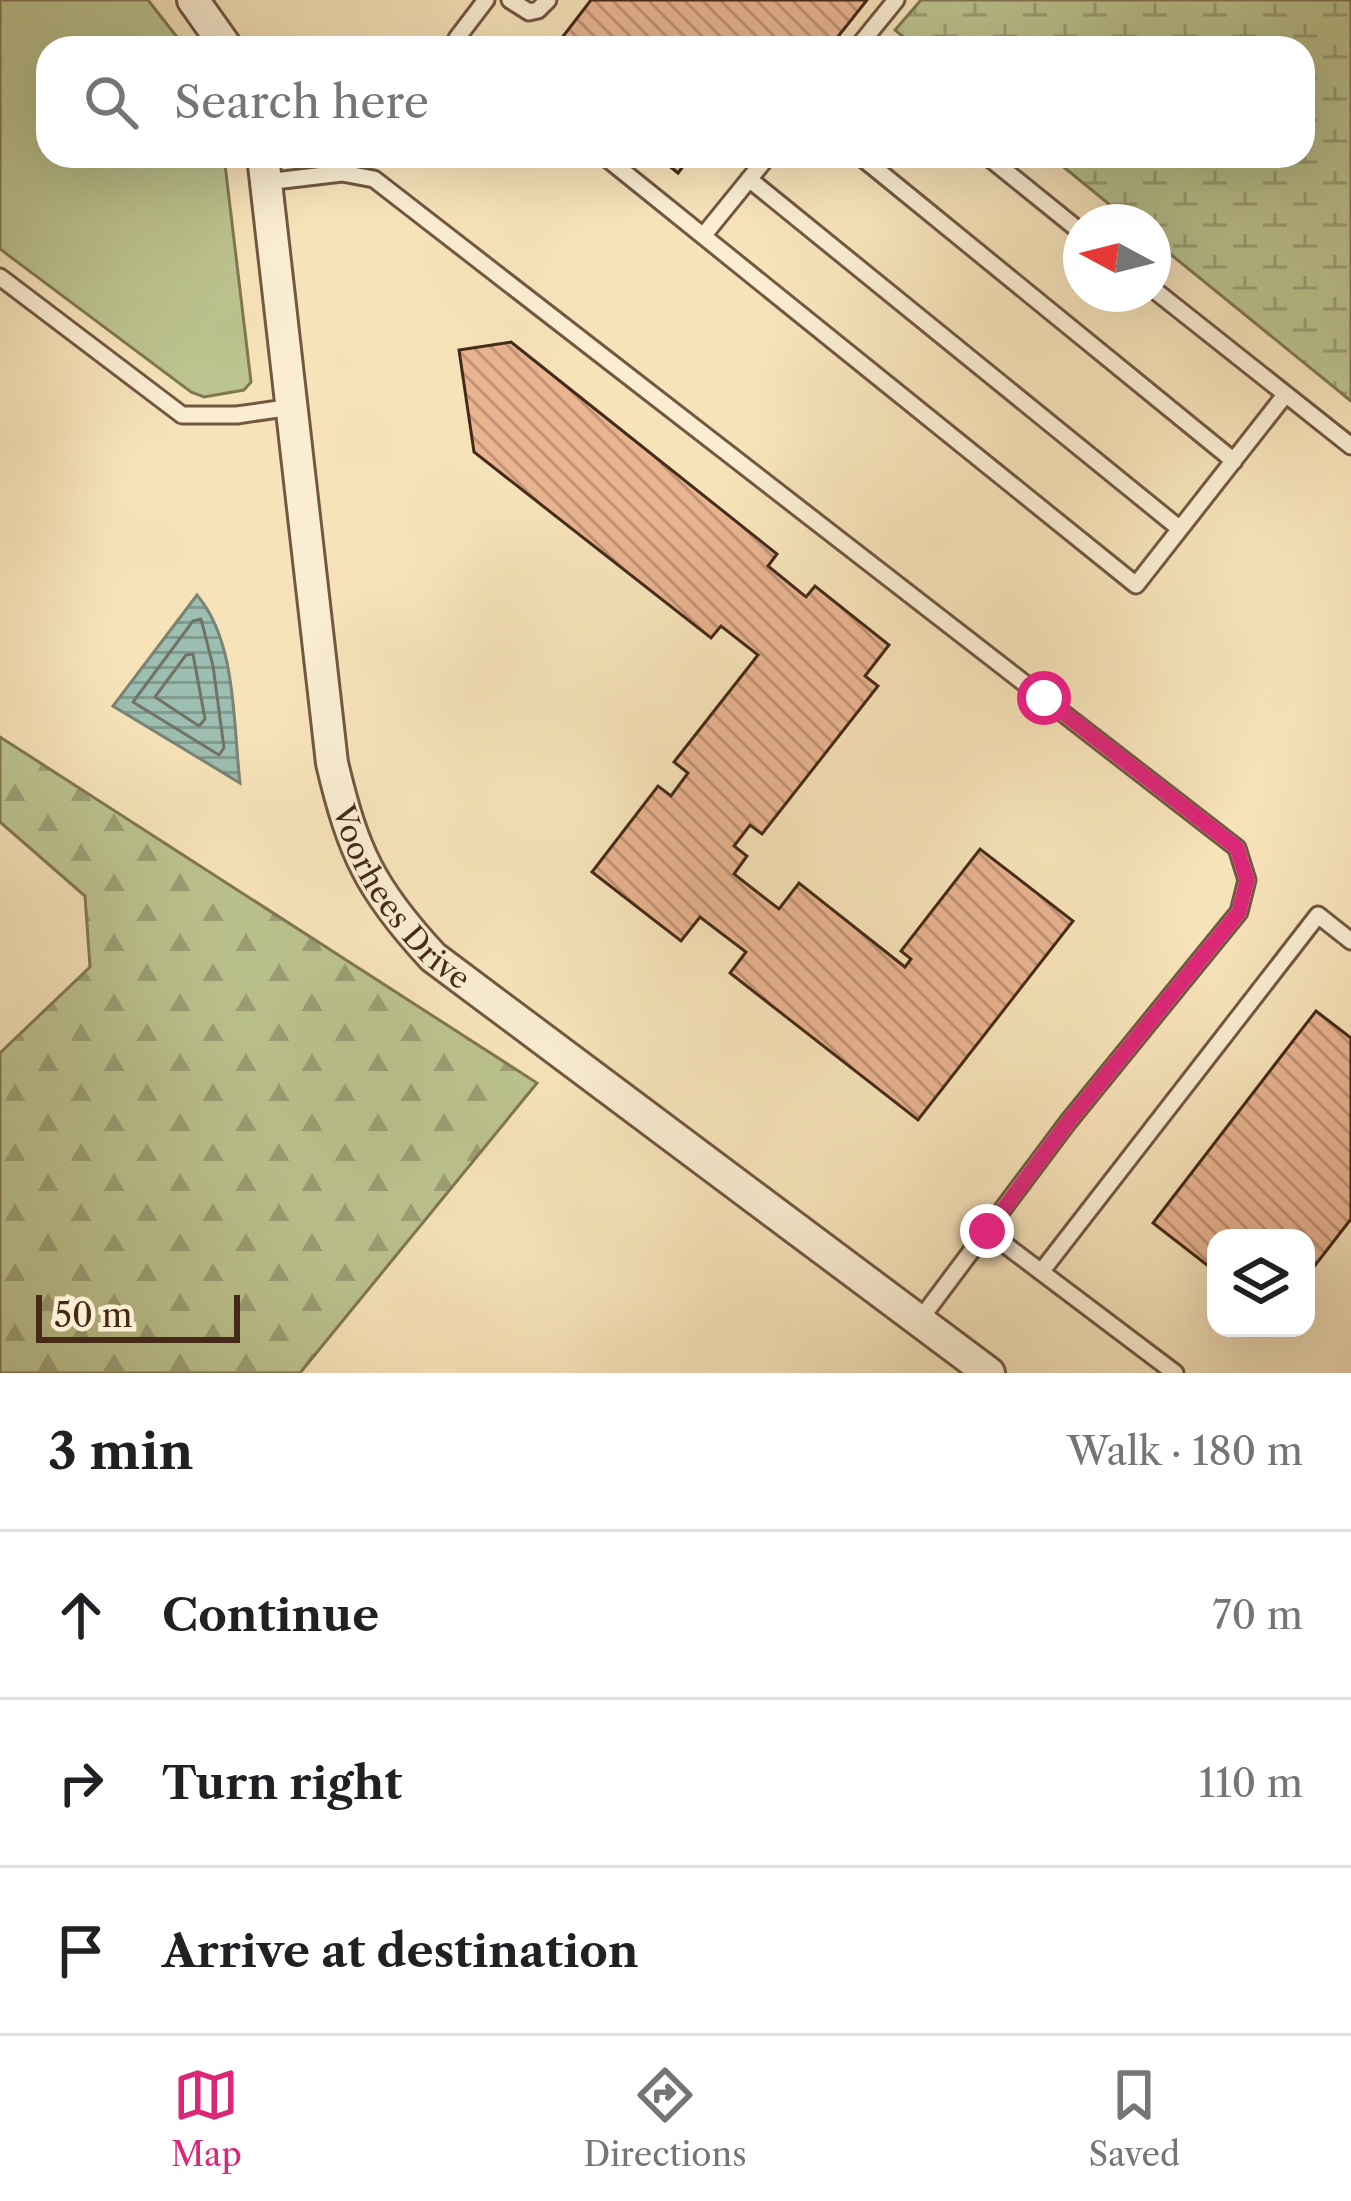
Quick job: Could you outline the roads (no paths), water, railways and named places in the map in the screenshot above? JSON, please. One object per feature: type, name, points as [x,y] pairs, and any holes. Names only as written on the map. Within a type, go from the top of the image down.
[{"type":"street","points":[[193,0],[218,36]]},
{"type":"street","name":"Voorhees Drive","points":[[264,169],[332,763],[348,830],[365,871],[433,957],[989,1373]]},
{"type":"lane","points":[[459,36],[486,0]]},
{"type":"lane","points":[[510,0],[529,12],[548,0]]},
{"type":"lane","points":[[867,36],[896,0]]},
{"type":"lane","points":[[619,168],[1136,585],[1285,395]]},
{"type":"lane","points":[[703,236],[758,168]]},
{"type":"lane","points":[[875,168],[1234,461]]},
{"type":"lane","points":[[1002,168],[1063,217]]},
{"type":"lane","points":[[264,169],[374,179],[1237,848],[1247,880],[1239,912],[1068,1122],[919,1321]]},
{"type":"lane","points":[[749,179],[1180,529]]},
{"type":"lane","points":[[0,277],[182,415],[237,415],[292,407]]},
{"type":"lane","points":[[1171,303],[1351,446]]},
{"type":"lane","points":[[1041,1272],[1318,915],[1351,941]]},
{"type":"lane","points":[[987,1231],[1174,1373]]},
{"type":"water","points":[[197,595],[220,636],[226,660],[240,783],[113,706]]}]
